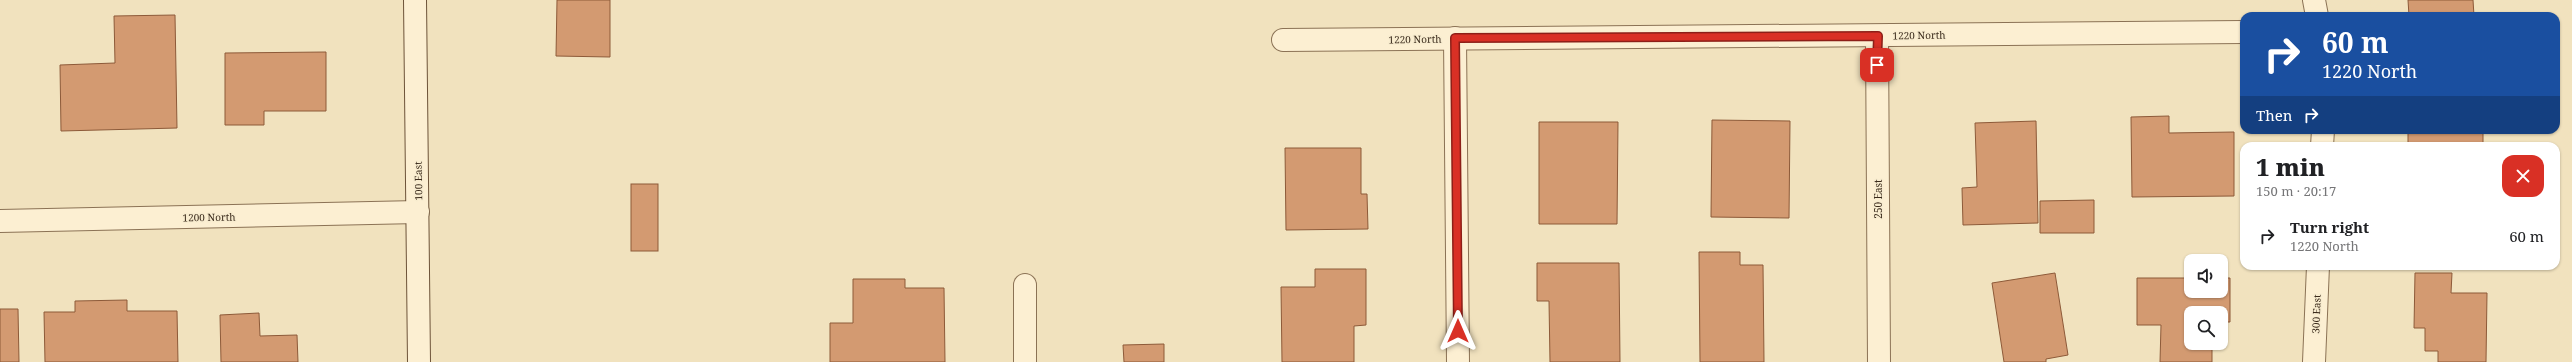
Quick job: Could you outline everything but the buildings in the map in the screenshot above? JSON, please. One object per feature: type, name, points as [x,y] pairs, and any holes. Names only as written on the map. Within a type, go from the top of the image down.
[{"type":"street","name":"100 East","points":[[415,0],[420,362]]},
{"type":"street","points":[[2314,0],[2316,12]]},
{"type":"street","name":"1220 North","points":[[1283,40],[2240,32]]},
{"type":"street","name":"250 East","points":[[1878,36],[1879,362]]},
{"type":"street","points":[[1455,38],[1458,362]]},
{"type":"street","name":"1200 North","points":[[0,221],[418,212]]},
{"type":"street","name":"300 East","points":[[2314,362],[2318,270]]},
{"type":"street","points":[[1024,362],[1025,285]]},
{"type":"route","points":[[1458,331],[1455,38],[1878,36],[1877,65]]}]
